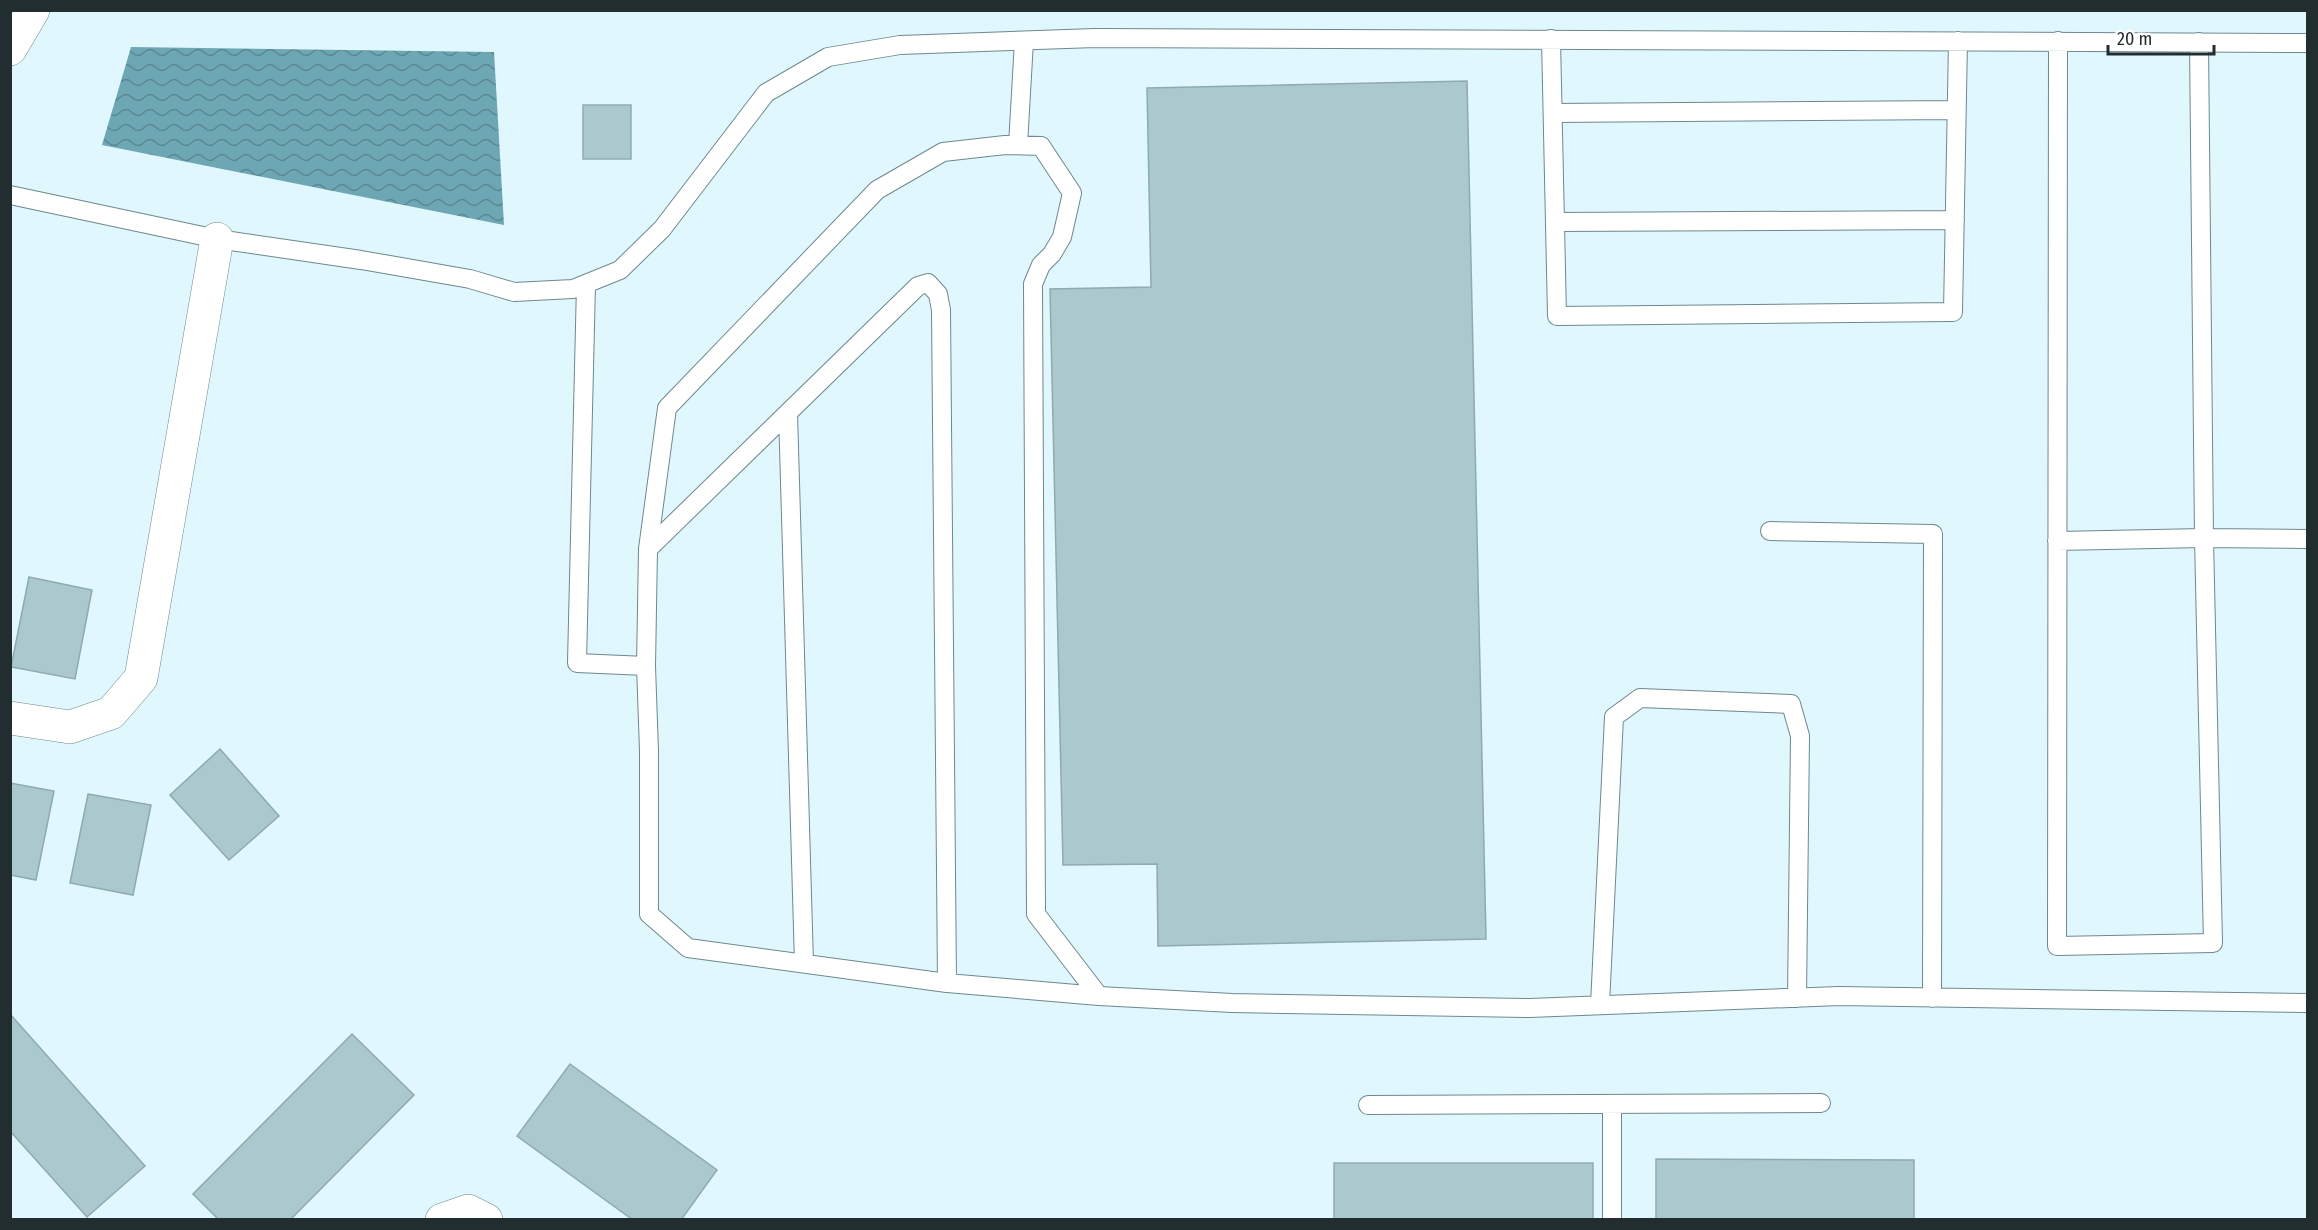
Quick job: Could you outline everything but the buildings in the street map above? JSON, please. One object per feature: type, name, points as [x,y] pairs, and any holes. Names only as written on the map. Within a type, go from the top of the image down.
[{"type":"street","points":[[10,49],[33,10]]},
{"type":"street","points":[[10,718],[70,728],[111,713],[141,678],[217,239]]},
{"type":"street","points":[[442,1220],[468,1211],[486,1220]]},
{"type":"lane","points":[[10,195],[217,239],[470,279],[514,292],[573,289],[620,270],[662,229],[766,93],[828,57],[900,45],[1095,38],[2307,43]]},
{"type":"lane","points":[[1551,39],[1557,316],[1953,312],[1958,40]]},
{"type":"lane","points":[[1018,145],[1024,40]]},
{"type":"lane","points":[[2058,41],[2057,946],[2213,943],[2204,538],[2199,42]]},
{"type":"lane","points":[[1553,112],[1956,110]]},
{"type":"lane","points":[[1100,996],[1036,914],[1033,284],[1041,265],[1052,254],[1062,237],[1072,193],[1041,146],[1005,145],[943,152],[877,190],[667,408],[648,549],[646,666],[649,751],[649,914],[688,948],[947,983],[1100,996],[1232,1004],[1530,1008],[1797,998],[2307,1003]]},
{"type":"lane","points":[[1555,222],[1955,220]]},
{"type":"lane","points":[[648,549],[918,286],[927,283],[938,294],[947,983]]},
{"type":"lane","points":[[586,284],[577,663],[646,666]]},
{"type":"lane","points":[[788,413],[804,963]]},
{"type":"lane","points":[[1770,531],[1933,534],[1932,998]]},
{"type":"lane","points":[[2057,541],[2204,538],[2307,539]]},
{"type":"lane","points":[[1600,1005],[1614,717],[1640,698],[1791,704],[1800,736],[1797,998]]},
{"type":"lane","points":[[1368,1105],[1821,1103]]},
{"type":"lane","points":[[1612,1104],[1612,1220]]},
{"type":"water","points":[[131,47],[494,52],[504,225],[102,145]]}]
